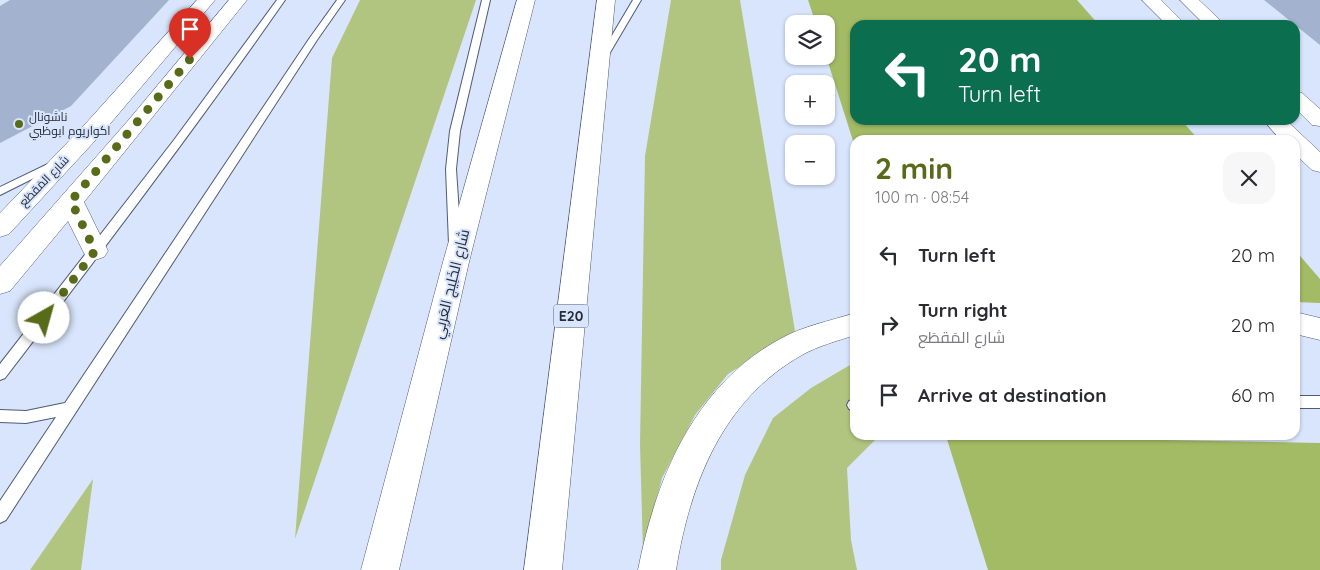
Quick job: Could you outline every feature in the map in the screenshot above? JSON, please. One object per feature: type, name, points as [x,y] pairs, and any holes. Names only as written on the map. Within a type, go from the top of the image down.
[{"type":"main road","name":"شارع المَقطَع","points":[[0,228],[66,158],[206,0]]},
{"type":"main road","points":[[0,284],[238,0]]},
{"type":"main road","name":"شارع الخَلِيج العَربِي","points":[[380,570],[456,262],[526,0]]},
{"type":"main road","name":"E20","points":[[544,570],[606,0]]},
{"type":"main road","points":[[1151,0],[1172,20]]},
{"type":"main road","points":[[1189,0],[1211,20]]},
{"type":"main road","points":[[1300,102],[1320,120]]},
{"type":"main road","points":[[1279,125],[1290,135]]},
{"type":"main road","points":[[1300,145],[1320,165]]},
{"type":"main road","points":[[71,201],[95,251]]},
{"type":"main road","points":[[1300,324],[1320,329]]},
{"type":"main road","points":[[657,570],[670,503],[690,454],[721,406],[758,368],[791,347],[850,326]]},
{"type":"lane","points":[[0,374],[239,60],[281,0]]},
{"type":"lane","points":[[0,515],[289,75],[341,0]]},
{"type":"lane","points":[[456,262],[452,196],[455,131],[486,0]]},
{"type":"lane","points":[[599,63],[637,0]]},
{"type":"lane","points":[[0,191],[66,158]]},
{"type":"lane","points":[[1300,402],[1320,402]]},
{"type":"lane","points":[[0,416],[26,417],[72,408]]},
{"type":"green space","points":[[360,0],[476,0],[295,539],[332,58]]},
{"type":"green space","points":[[671,0],[740,0],[795,331],[728,374],[695,415],[662,478],[643,552],[640,444],[645,156]]},
{"type":"green space","points":[[808,0],[1077,0],[1095,20],[850,20],[850,125],[1186,125],[1194,135],[851,135],[835,84],[835,75],[832,75],[829,65],[835,65],[835,15],[813,15]]},
{"type":"green space","points":[[1300,256],[1320,279],[1320,303],[1300,302]]},
{"type":"green space","points":[[850,365],[850,440],[875,440],[847,468],[851,540],[857,570],[721,570],[721,560],[745,475],[773,418],[811,388]]},
{"type":"green space","points":[[947,440],[1160,440],[1320,443],[1320,570],[988,570]]},
{"type":"green space","points":[[93,479],[81,570],[30,570]]},
{"type":"building","points":[[10,0],[169,0],[71,106],[0,143],[0,6]]},
{"type":"building","points":[[1264,0],[1320,0],[1320,45],[1300,29],[1300,20],[1289,20]]},
{"type":"place","name":"ناشونال اكواريوم ابوظبي","points":[[19,124]]},
{"type":"route","points":[[44,318],[95,251],[71,201],[190,59]]}]
